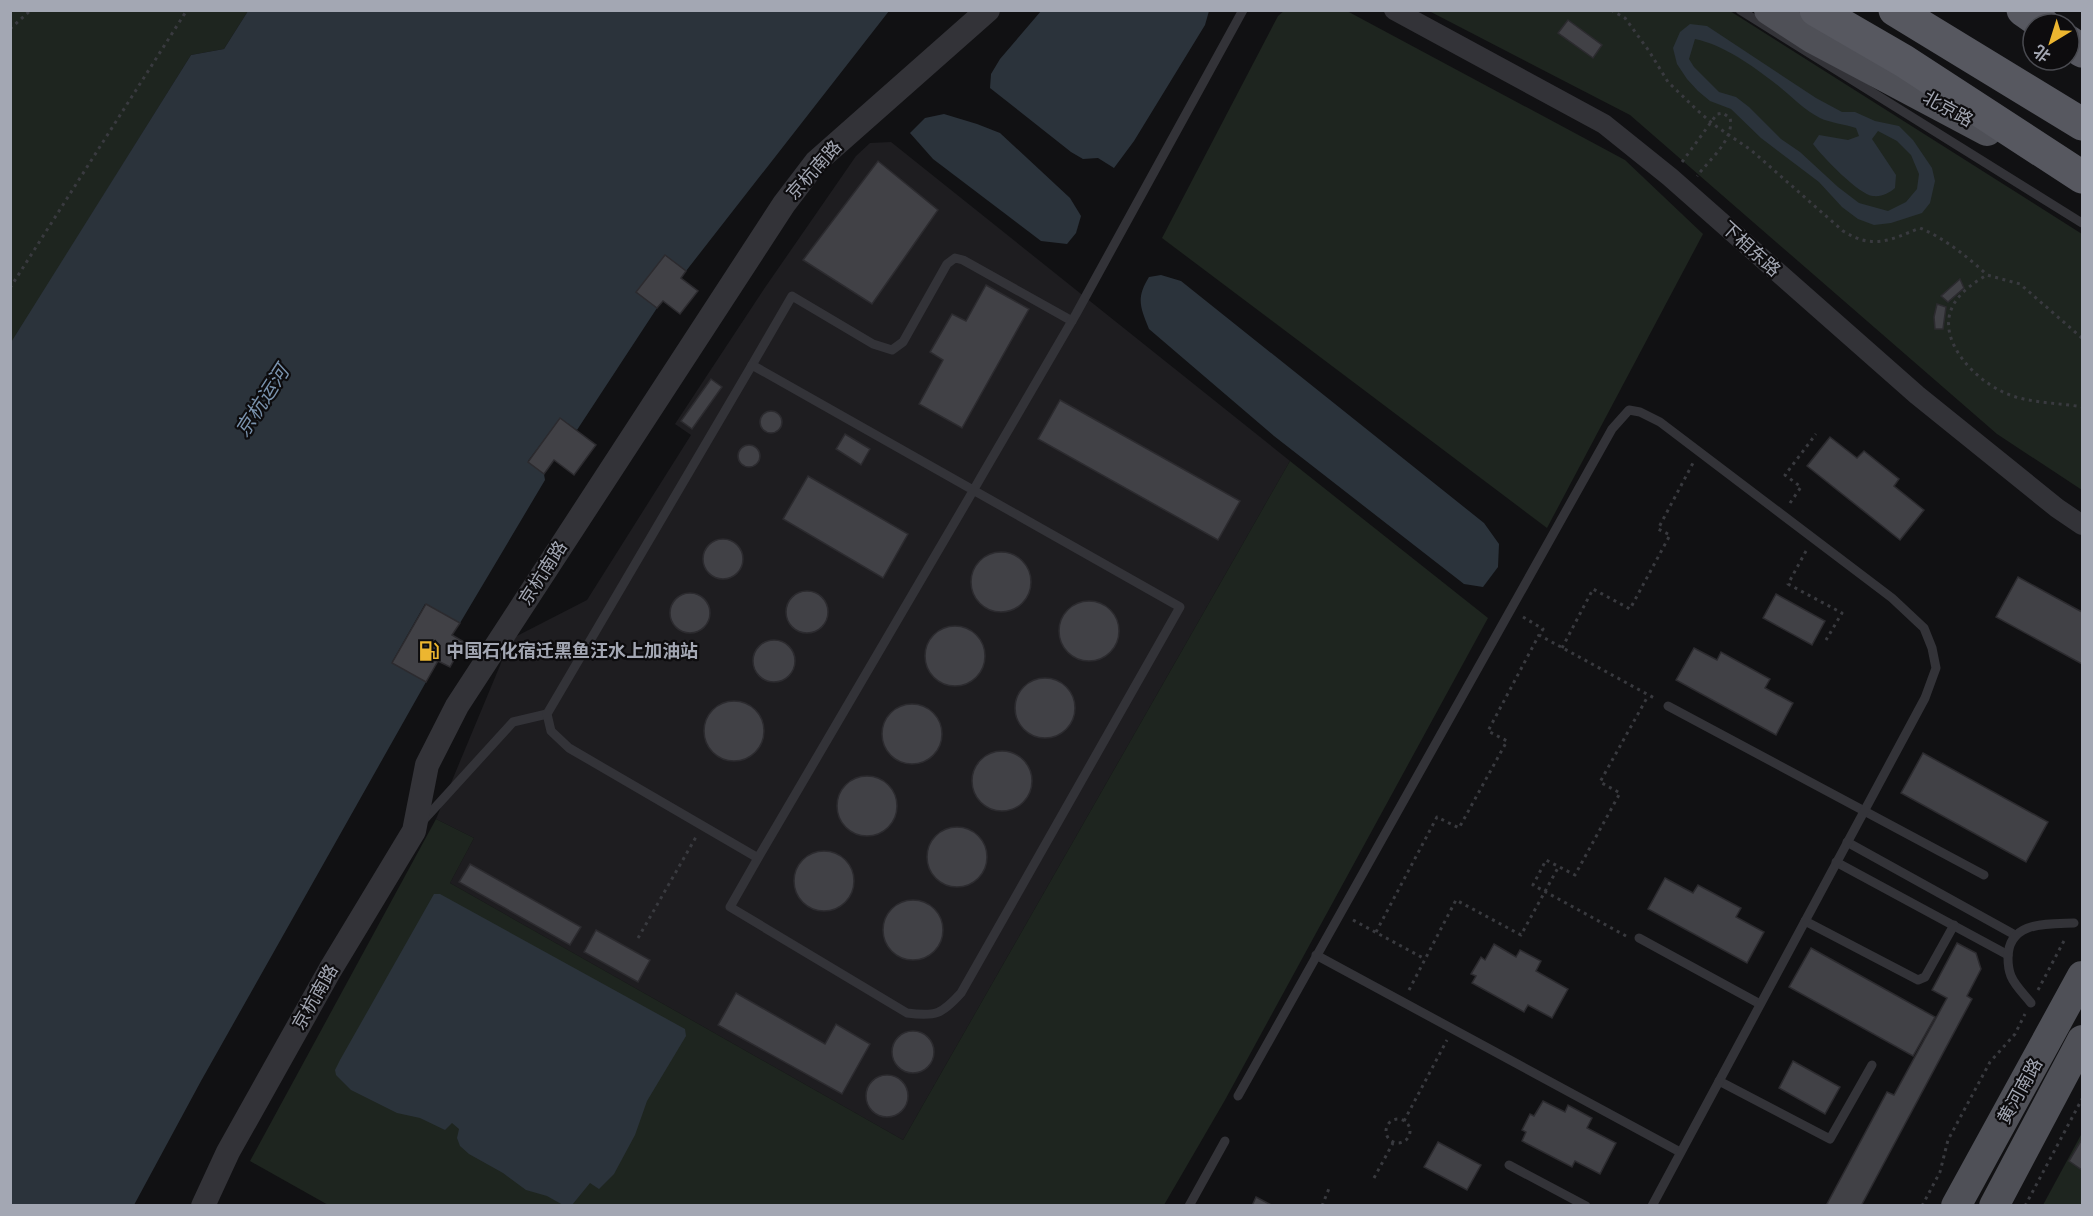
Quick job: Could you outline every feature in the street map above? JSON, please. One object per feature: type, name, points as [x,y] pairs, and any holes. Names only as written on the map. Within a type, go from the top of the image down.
[{"type":"highway","points":[[1895,10],[2082,124]]},
{"type":"highway","points":[[1813,34],[1904,61],[2082,177]]},
{"type":"main road","name":"北京路","points":[[1769,10],[2082,182]]},
{"type":"main road","name":"黄河南路","points":[[1956,1206],[2082,976]]},
{"type":"main road","name":"黄河南路","points":[[1994,1206],[2082,1040]]},
{"type":"street","name":"京杭南路","points":[[203,1206],[228,1152],[324,980],[414,831],[426,765],[457,706],[784,204],[816,162],[988,10]]},
{"type":"street","name":"下相东路","points":[[1394,10],[1604,124],[1670,177],[1917,395],[2056,508],[2082,525]]},
{"type":"lane","points":[[752,365],[973,490],[1180,607],[961,993],[946,1009],[930,1016],[907,1013],[730,907],[758,858],[973,490],[1072,321],[1243,10]]},
{"type":"lane","points":[[1740,10],[1813,34],[2082,223]]},
{"type":"lane","points":[[758,858],[569,748],[551,730],[547,714],[792,296],[873,344],[892,350],[903,342],[947,264],[955,258],[963,260],[1072,321]]},
{"type":"lane","points":[[1238,1096],[1612,429],[1629,410],[1640,412],[1659,422],[1912,615],[1924,628],[1936,668],[1924,698],[1652,1206]]},
{"type":"lane","points":[[1668,706],[1984,875]]},
{"type":"lane","points":[[414,831],[513,722],[547,714]]},
{"type":"lane","points":[[1847,842],[2015,935]]},
{"type":"lane","points":[[1836,862],[2008,954]]},
{"type":"lane","points":[[1805,921],[1918,980],[1925,977],[1954,926]]},
{"type":"lane","points":[[2031,1003],[2012,978],[2008,947],[2015,935],[2025,929],[2046,924],[2074,922]]},
{"type":"lane","points":[[1639,938],[1760,1004]]},
{"type":"lane","points":[[1316,956],[1680,1152]]},
{"type":"lane","points":[[1719,1081],[1830,1139],[1872,1065]]},
{"type":"lane","points":[[1189,1206],[1226,1142]]},
{"type":"lane","points":[[1509,1165],[1586,1206]]},
{"type":"path","points":[[10,29],[31,10]]},
{"type":"path","points":[[10,288],[187,10]]},
{"type":"path","points":[[1611,10],[1625,18],[1668,82],[1710,121],[1751,150],[1843,231],[1855,239],[1873,243],[1890,240],[1920,228],[1928,231],[1990,276],[2020,284],[2082,338]]},
{"type":"path","points":[[1680,164],[1710,121],[1723,113],[1730,118],[1732,126],[1729,135],[1696,178]]},
{"type":"path","points":[[1990,276],[1991,283]]},
{"type":"path","points":[[1990,276],[1975,282],[1959,297],[1951,309],[1948,321],[1951,337],[1963,360],[1982,379],[2001,391],[2042,402],[2082,407]]},
{"type":"path","points":[[1963,360],[1966,354]]},
{"type":"path","points":[[1781,514],[1801,487],[1785,475],[1816,434]]},
{"type":"path","points":[[1562,648],[1593,589],[1630,609],[1670,535],[1658,529],[1698,453]]},
{"type":"path","points":[[1813,538],[1788,584],[1842,614],[1826,640]]},
{"type":"path","points":[[1376,932],[1437,817],[1459,828],[1507,741],[1488,731],[1543,628],[1509,610]]},
{"type":"path","points":[[1539,635],[1668,706]]},
{"type":"path","points":[[1639,938],[1634,940],[1533,885],[1546,860],[1575,875],[1620,793],[1600,782],[1648,696]]},
{"type":"path","points":[[638,938],[703,825]]},
{"type":"path","points":[[1403,1002],[1456,900],[1521,935],[1558,866]]},
{"type":"path","points":[[1340,912],[1425,959]]},
{"type":"path","points":[[1922,1206],[1940,1172],[1948,1140],[1990,1062],[2015,1034],[2074,922]]},
{"type":"path","points":[[1404,1121],[1453,1029]]},
{"type":"path","points":[[2025,1206],[2082,1099]]},
{"type":"path","points":[[1392,1120],[1404,1121],[1409,1127],[1410,1135],[1405,1141],[1394,1142],[1386,1134],[1387,1126],[1392,1120]]},
{"type":"path","points":[[1374,1178],[1394,1142]]},
{"type":"path","points":[[1322,1206],[1330,1186]]},
{"type":"shaded area","points":[[1285,10],[1347,11],[1625,160],[1703,234],[1547,528],[1162,238],[1278,16]]},
{"type":"shaded area","points":[[11,11],[248,11],[224,49],[191,55],[11,344]]},
{"type":"shaded area","points":[[1429,11],[1730,11],[2082,234],[2082,490],[1997,434],[1630,115]]},
{"type":"shaded area","points":[[891,142],[1290,461],[903,1140],[450,883],[474,838],[436,819],[511,639],[587,600],[691,435],[675,424],[764,289],[856,156],[870,143]]},
{"type":"shaded area","points":[[1290,461],[1488,618],[1225,1100],[1164,1205],[330,1206],[250,1161],[436,819],[474,838],[450,883],[903,1140]]},
{"type":"shaded area","points":[[2082,1133],[2082,1205],[2043,1205]]},
{"type":"water","name":"京杭运河","points":[[248,11],[889,11],[686,271],[665,255],[637,292],[657,308],[577,430],[560,418],[528,461],[544,474],[545,480],[460,623],[425,604],[392,662],[426,682],[201,1081],[134,1205],[11,1205],[10,344],[191,55],[224,49]]},
{"type":"water","points":[[1041,11],[1209,11],[1205,25],[1134,141],[1114,168],[1098,158],[1083,159],[1071,152],[990,88],[991,74],[1000,59]]},
{"type":"water","points":[[1690,24],[1707,26],[1816,98],[1842,112],[1855,112],[1875,121],[1899,126],[1913,140],[1932,168],[1935,181],[1930,203],[1922,213],[1891,223],[1874,225],[1858,219],[1842,207],[1819,182],[1761,138],[1731,109],[1710,101],[1698,91],[1677,64],[1673,48],[1680,32]],"holes":[[[1695,39],[1706,42],[1748,63],[1814,115],[1856,128],[1859,136],[1848,140],[1819,135],[1813,144],[1859,189],[1876,196],[1895,188],[1896,175],[1872,139],[1878,131],[1897,141],[1911,155],[1919,174],[1917,189],[1906,202],[1888,211],[1859,203],[1800,152],[1781,139],[1749,107],[1736,97],[1719,92],[1694,67],[1689,59]]]},
{"type":"water","points":[[944,114],[1000,133],[1070,198],[1081,216],[1076,233],[1067,244],[1041,241],[933,159],[910,133],[925,118]]},
{"type":"water","points":[[1161,275],[1181,281],[1484,523],[1499,544],[1498,567],[1483,587],[1464,584],[1274,436],[1149,329],[1141,303],[1142,291],[1149,277]]},
{"type":"water","points":[[434,894],[440,894],[685,1029],[686,1036],[647,1101],[635,1135],[614,1174],[599,1189],[590,1183],[572,1205],[563,1205],[547,1196],[526,1190],[503,1173],[469,1154],[460,1146],[457,1138],[459,1129],[452,1123],[445,1130],[420,1118],[397,1113],[351,1090],[336,1075],[335,1070],[340,1060]]},
{"type":"building","points":[[1568,20],[1602,45],[1593,58],[1558,33]]},
{"type":"building","points":[[878,161],[938,210],[872,304],[803,260]]},
{"type":"building","points":[[665,255],[686,271],[681,278],[698,291],[680,314],[663,301],[657,308],[636,292]]},
{"type":"building","points":[[1960,279],[1964,288],[1948,302],[1941,296]]},
{"type":"building","points":[[986,285],[1029,309],[962,428],[919,404],[943,360],[930,352],[952,314],[966,321]]},
{"type":"building","points":[[1937,304],[1946,307],[1943,329],[1935,329],[1934,317]]},
{"type":"building","points":[[711,379],[722,387],[692,429],[681,421]]},
{"type":"building","points":[[1060,400],[1240,501],[1218,540],[1038,439]]},
{"type":"building","points":[[771,411],[779,414],[782,422],[779,430],[771,433],[763,430],[760,422],[763,414]]},
{"type":"building","points":[[560,418],[596,445],[574,475],[554,460],[544,474],[528,462]]},
{"type":"building","points":[[845,434],[870,449],[861,465],[836,449]]},
{"type":"building","points":[[1830,437],[1857,458],[1864,451],[1899,479],[1894,486],[1924,510],[1900,540],[1807,466]]},
{"type":"building","points":[[749,445],[757,448],[760,456],[757,464],[749,467],[741,464],[738,456],[741,448]]},
{"type":"building","points":[[808,476],[908,534],[883,578],[783,519]]},
{"type":"building","points":[[723,539],[731,540],[737,545],[742,551],[742,567],[737,573],[731,578],[723,579],[715,578],[709,573],[704,567],[703,559],[704,551],[709,545],[715,540]]},
{"type":"building","points":[[1001,552],[1022,561],[1031,582],[1022,603],[1001,612],[980,603],[971,582],[980,561]]},
{"type":"building","points":[[2018,577],[2082,612],[2082,664],[1996,617]]},
{"type":"building","points":[[807,591],[821,598],[828,612],[821,626],[807,633],[793,626],[786,612],[793,598]]},
{"type":"building","points":[[690,593],[698,594],[704,599],[709,605],[709,621],[704,627],[698,632],[690,633],[682,632],[676,627],[671,621],[670,613],[671,605],[676,599],[682,594]]},
{"type":"building","points":[[1776,594],[1825,621],[1812,645],[1763,618]]},
{"type":"building","points":[[1089,601],[1110,610],[1119,631],[1110,652],[1089,661],[1068,652],[1059,631],[1068,610]]},
{"type":"building","name":"中国石化宿迁黑鱼汪水上加油站","points":[[426,604],[460,623],[452,635],[464,642],[450,667],[438,661],[426,682],[392,663]]},
{"type":"building","points":[[955,626],[976,635],[985,656],[976,677],[955,686],[934,677],[925,656],[934,635]]},
{"type":"building","points":[[774,640],[788,647],[795,661],[788,675],[774,682],[760,675],[753,661],[760,647]]},
{"type":"building","points":[[1694,648],[1717,660],[1721,652],[1770,679],[1765,688],[1793,703],[1776,735],[1676,680]]},
{"type":"building","points":[[1045,678],[1066,687],[1075,708],[1066,729],[1045,738],[1024,729],[1015,708],[1024,687]]},
{"type":"building","points":[[734,701],[755,710],[764,731],[755,752],[734,761],[713,752],[704,731],[713,710]]},
{"type":"building","points":[[912,704],[933,713],[942,734],[933,755],[912,764],[891,755],[882,734],[891,713]]},
{"type":"building","points":[[1002,751],[1023,760],[1032,781],[1023,802],[1002,811],[981,802],[972,781],[981,760]]},
{"type":"building","points":[[1923,753],[2048,822],[2026,862],[1901,793]]},
{"type":"building","points":[[867,776],[888,785],[897,806],[888,827],[867,836],[846,827],[837,806],[846,785]]},
{"type":"building","points":[[957,827],[978,836],[987,857],[978,878],[957,887],[936,878],[927,857],[936,836]]},
{"type":"building","points":[[824,851],[845,860],[854,881],[845,902],[824,911],[803,902],[794,881],[803,860]]},
{"type":"building","points":[[470,864],[581,927],[570,945],[459,882]]},
{"type":"building","points":[[1665,878],[1693,893],[1698,885],[1741,908],[1736,917],[1764,932],[1747,963],[1648,909]]},
{"type":"building","points":[[913,900],[934,909],[943,930],[934,951],[913,960],[892,951],[883,930],[892,909]]},
{"type":"building","points":[[596,930],[650,960],[638,982],[584,952]]},
{"type":"building","points":[[1957,943],[1976,953],[1981,969],[1967,996],[1972,999],[1861,1206],[1831,1206],[1827,1204],[1887,1092],[1894,1095],[1947,998],[1932,990]]},
{"type":"building","points":[[1494,944],[1516,957],[1520,950],[1541,961],[1536,971],[1568,989],[1552,1018],[1528,1005],[1524,1012],[1472,983],[1476,976],[1471,974],[1481,957],[1485,960]]},
{"type":"building","points":[[1811,948],[1935,1017],[1913,1056],[1789,987]]},
{"type":"building","points":[[736,993],[825,1044],[836,1024],[870,1044],[842,1094],[718,1025]]},
{"type":"building","points":[[913,1031],[928,1037],[934,1052],[928,1067],[913,1073],[898,1067],[892,1052],[898,1037]]},
{"type":"building","points":[[1793,1061],[1840,1087],[1825,1114],[1779,1088]]},
{"type":"building","points":[[887,1075],[902,1081],[908,1096],[902,1111],[887,1117],[872,1111],[866,1096],[872,1081]]},
{"type":"building","points":[[1543,1101],[1565,1112],[1568,1105],[1592,1118],[1587,1128],[1616,1143],[1600,1174],[1575,1161],[1572,1167],[1522,1141],[1526,1132],[1522,1130],[1530,1114],[1534,1116]]},
{"type":"building","points":[[2082,1139],[2082,1170],[2069,1161]]},
{"type":"building","points":[[1438,1142],[1481,1165],[1467,1190],[1424,1167]]},
{"type":"building","points":[[1256,1197],[1273,1206],[1252,1206]]},
{"type":"place","name":"中国石化宿迁黑鱼汪水上加油站","points":[[429,651]]}]
